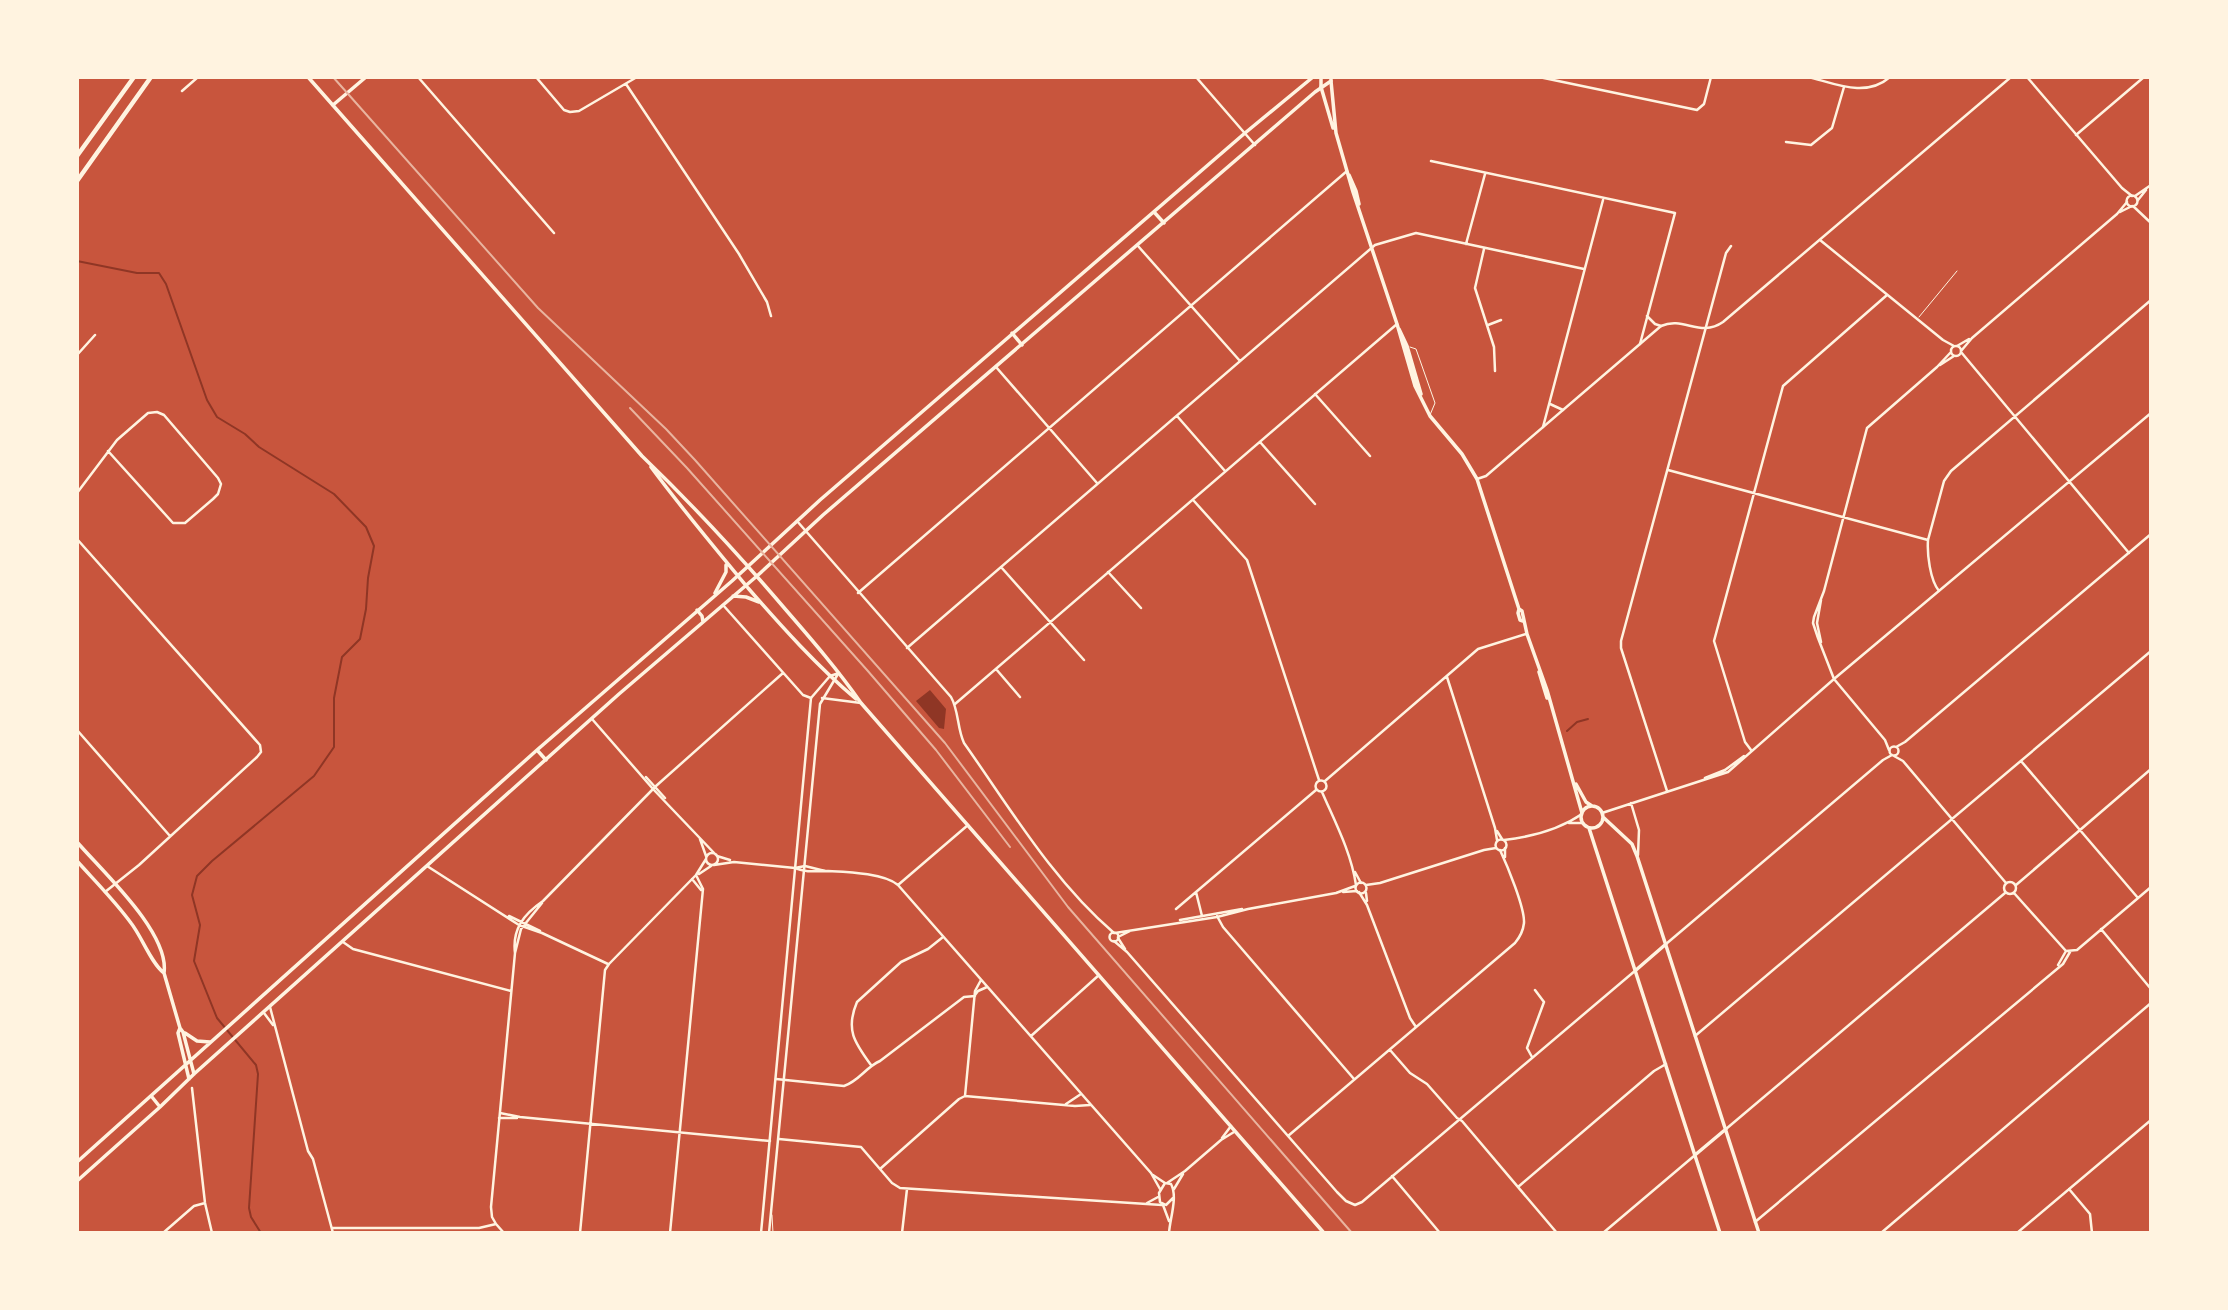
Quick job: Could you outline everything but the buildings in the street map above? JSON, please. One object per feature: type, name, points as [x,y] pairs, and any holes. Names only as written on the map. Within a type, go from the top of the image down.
[{"type":"highway","points":[[77,156],[134,77]]},
{"type":"highway","points":[[77,181],[151,77]]},
{"type":"main road","points":[[308,77],[642,456],[761,603],[830,676],[860,703]]},
{"type":"main road","points":[[333,105],[366,77]]},
{"type":"main road","points":[[77,1162],[797,521],[1012,333],[1313,77]]},
{"type":"main road","points":[[1321,77],[1330,121],[1356,191],[1402,345],[1422,401],[1430,416],[1462,454],[1477,479],[1547,690],[1574,779],[1583,824],[1589,828],[1720,1233]]},
{"type":"main road","points":[[77,1181],[592,719],[1331,79]]},
{"type":"main road","points":[[1331,79],[1336,133]]},
{"type":"main road","points":[[1154,212],[1164,223]]},
{"type":"main road","points":[[1397,324],[1408,346],[1422,401]]},
{"type":"main road","points":[[1012,333],[1023,345]]},
{"type":"main road","points":[[642,456],[695,507],[757,576],[839,673],[860,703],[1324,1233]]},
{"type":"main road","points":[[714,595],[726,572],[726,563]]},
{"type":"main road","points":[[733,596],[746,597],[761,603]]},
{"type":"main road","points":[[697,610],[703,622]]},
{"type":"main road","points":[[537,750],[546,760]]},
{"type":"main road","points":[[1574,779],[1586,802],[1632,844],[1637,856],[1759,1233]]},
{"type":"main road","points":[[1582,814],[1587,808],[1593,807]]},
{"type":"main road","points":[[1589,828],[1598,826],[1602,815]]},
{"type":"main road","points":[[77,842],[143,915],[156,938],[166,964],[164,973],[194,1074]]},
{"type":"main road","points":[[77,861],[130,921],[158,968],[164,973]]},
{"type":"main road","points":[[1636,970],[1666,944]]},
{"type":"main road","points":[[182,1030],[197,1041],[211,1042]]},
{"type":"main road","points":[[182,1030],[178,1033],[189,1079]]},
{"type":"main road","points":[[152,1097],[160,1107]]},
{"type":"main road","points":[[1695,1155],[1726,1129]]},
{"type":"street","points":[[182,91],[198,77]]},
{"type":"street","points":[[418,77],[554,233]]},
{"type":"street","points":[[536,77],[564,110],[570,112],[579,111],[637,77]]},
{"type":"street","points":[[1196,77],[1255,145]]},
{"type":"street","points":[[1331,79],[1339,77]]},
{"type":"street","points":[[1539,77],[1697,110],[1704,104],[1711,77]]},
{"type":"street","points":[[1811,77],[1858,89],[1873,88],[1890,77]]},
{"type":"street","points":[[1477,479],[1486,476],[1661,327],[1678,323],[1705,330],[1723,322],[2011,77]]},
{"type":"street","points":[[2027,77],[2122,188],[2135,198],[2144,215]]},
{"type":"street","points":[[2076,135],[2144,77]]},
{"type":"street","points":[[626,83],[739,254],[767,302],[771,316]]},
{"type":"street","points":[[1786,142],[1811,145],[1832,128],[1844,87]]},
{"type":"street","points":[[1431,161],[1675,213],[1640,344]]},
{"type":"street","points":[[858,593],[1347,171]]},
{"type":"street","points":[[1466,244],[1485,174]]},
{"type":"street","points":[[1937,367],[1961,351],[1972,338],[2117,214],[2127,201],[2151,185]]},
{"type":"street","points":[[2122,188],[2127,201],[2151,223]]},
{"type":"street","points":[[2117,214],[2133,206],[2135,198]]},
{"type":"street","points":[[1543,427],[1603,199]]},
{"type":"street","points":[[907,648],[1372,248],[1416,233],[1584,269]]},
{"type":"street","points":[[1820,240],[1943,340],[1955,356],[1967,362]]},
{"type":"street","points":[[1138,246],[1240,361]]},
{"type":"street","points":[[1667,791],[1621,648],[1726,253],[1731,246]]},
{"type":"street","points":[[1484,248],[1475,288],[1494,347],[1495,371]]},
{"type":"street","points":[[1751,751],[1745,743],[1714,641],[1783,386],[1887,295]]},
{"type":"street","points":[[1939,591],[1935,586],[1928,540],[1944,481],[1951,471],[2151,300]]},
{"type":"street","points":[[1647,316],[1661,327]]},
{"type":"street","points":[[1488,325],[1502,320]]},
{"type":"street","points":[[955,704],[1397,324]]},
{"type":"street","points":[[77,355],[95,335]]},
{"type":"street","points":[[1972,338],[1956,346],[1937,367],[1867,428],[1821,597],[1817,623],[1822,647],[1834,679],[1885,740],[1897,749],[1903,761],[2006,883]]},
{"type":"street","points":[[1943,340],[1961,351],[1967,362],[2068,483],[2129,552]]},
{"type":"street","points":[[996,367],[1097,483]]},
{"type":"street","points":[[1315,394],[1370,456]]},
{"type":"street","points":[[1549,403],[1563,410]]},
{"type":"street","points":[[77,493],[108,451],[148,413],[157,412],[164,415],[218,478],[221,484],[218,494],[185,523],[173,523],[108,451]]},
{"type":"street","points":[[1602,815],[1728,772],[1834,679],[2151,413]]},
{"type":"street","points":[[1177,416],[1225,471]]},
{"type":"street","points":[[1260,442],[1315,504]]},
{"type":"street","points":[[1668,470],[1928,540]]},
{"type":"street","points":[[1176,909],[1316,790],[1319,780],[1247,560],[1193,500]]},
{"type":"street","points":[[797,521],[951,697],[964,743],[1057,873],[1103,924],[1115,933],[1127,952],[1342,1197],[1354,1205],[1362,1202],[1636,970]]},
{"type":"street","points":[[1666,944],[1883,760],[1893,756],[1905,742],[2151,534]]},
{"type":"street","points":[[77,539],[260,745],[261,752],[105,892]]},
{"type":"street","points":[[1001,566],[1084,660]]},
{"type":"street","points":[[1108,572],[1141,608]]},
{"type":"street","points":[[723,605],[803,695],[811,698]]},
{"type":"street","points":[[1367,905],[1367,891],[1353,869],[1322,792],[1325,782],[1478,649],[1527,634]]},
{"type":"street","points":[[1695,1036],[2151,652]]},
{"type":"street","points":[[996,669],[1020,697]]},
{"type":"street","points":[[504,1233],[492,1217],[491,1207],[515,953],[514,938],[522,923],[654,788],[783,673]]},
{"type":"street","points":[[761,1233],[811,698],[830,676],[839,673]]},
{"type":"street","points":[[771,1233],[818,722],[822,698],[839,673]]},
{"type":"street","points":[[1288,1136],[1511,947],[1521,934],[1524,921],[1447,677]]},
{"type":"street","points":[[822,698],[860,703]]},
{"type":"street","points":[[580,1233],[604,974],[609,964],[692,879],[718,861],[716,855],[592,719]]},
{"type":"street","points":[[809,721],[818,722]]},
{"type":"street","points":[[77,730],[170,836]]},
{"type":"street","points":[[1885,740],[1893,756],[1903,761]]},
{"type":"street","points":[[1889,750],[1897,749]]},
{"type":"street","points":[[1883,760],[1889,750]]},
{"type":"street","points":[[2021,761],[2138,898]]},
{"type":"street","points":[[2015,885],[2151,769]]},
{"type":"street","points":[[1319,780],[1323,779],[1325,782]]},
{"type":"street","points":[[1316,790],[1322,792]]},
{"type":"street","points":[[1631,803],[1639,830],[1637,856]]},
{"type":"street","points":[[1110,937],[1115,933],[1217,914],[1336,893],[1367,891],[1380,883],[1568,823],[1582,814]]},
{"type":"street","points":[[1568,823],[1583,824]]},
{"type":"street","points":[[898,885],[968,825]]},
{"type":"street","points":[[698,836],[704,845],[708,864],[734,862],[805,866],[825,871],[884,877],[898,885],[1150,1173],[1160,1189]]},
{"type":"street","points":[[1505,847],[1519,839]]},
{"type":"street","points":[[1499,844],[1505,847]]},
{"type":"street","points":[[1499,844],[1505,847]]},
{"type":"street","points":[[1505,847],[1506,861]]},
{"type":"street","points":[[696,876],[711,853],[734,862]]},
{"type":"street","points":[[427,866],[506,915],[609,964]]},
{"type":"street","points":[[796,867],[805,872],[825,871]]},
{"type":"street","points":[[1353,869],[1355,885],[1367,905],[1410,1018],[1416,1027]]},
{"type":"street","points":[[670,1233],[703,885],[696,876]]},
{"type":"street","points":[[692,879],[700,887],[701,894]]},
{"type":"street","points":[[2005,893],[2009,895],[2017,889],[2012,882],[2006,883]]},
{"type":"street","points":[[1336,893],[1355,885],[1380,883]]},
{"type":"street","points":[[2005,893],[2006,883]]},
{"type":"street","points":[[1755,1222],[2056,968],[2068,951],[2077,950],[2151,887]]},
{"type":"street","points":[[1196,892],[1202,917]]},
{"type":"street","points":[[1726,1129],[2005,893]]},
{"type":"street","points":[[2014,893],[2068,951]]},
{"type":"street","points":[[1217,914],[1223,927],[1354,1079]]},
{"type":"street","points":[[1103,924],[1110,937],[1117,939],[1133,930]]},
{"type":"street","points":[[2101,929],[2151,987]]},
{"type":"street","points":[[871,1065],[853,1038],[857,1002],[901,962],[928,949],[943,937]]},
{"type":"street","points":[[789,941],[798,941]]},
{"type":"street","points":[[343,942],[353,949],[511,991]]},
{"type":"street","points":[[1031,1036],[1100,975]]},
{"type":"street","points":[[965,1096],[976,987],[981,980]]},
{"type":"street","points":[[776,1079],[847,1085],[964,997],[975,995],[987,987]]},
{"type":"street","points":[[1532,1057],[1527,1051],[1528,1045],[1544,1002],[1535,990]]},
{"type":"street","points":[[1881,1233],[2151,1005]]},
{"type":"street","points":[[270,1007],[333,1233]]},
{"type":"street","points":[[263,1013],[275,1027]]},
{"type":"street","points":[[1390,1049],[1410,1073],[1425,1082],[1459,1119],[1557,1233]]},
{"type":"street","points":[[1518,1187],[1654,1071],[1666,1064]]},
{"type":"street","points":[[192,1088],[205,1203],[212,1233]]},
{"type":"street","points":[[1066,1104],[1081,1094]]},
{"type":"street","points":[[880,1169],[965,1096],[1090,1105]]},
{"type":"street","points":[[500,1113],[770,1142],[779,1139],[861,1147],[894,1185],[905,1188],[1144,1205],[1162,1205],[1170,1203],[1173,1198]]},
{"type":"street","points":[[499,1118],[520,1117]]},
{"type":"street","points":[[2017,1233],[2151,1120]]},
{"type":"street","points":[[1221,1140],[1232,1126]]},
{"type":"street","points":[[1170,1225],[1158,1197],[1160,1189],[1236,1131]]},
{"type":"street","points":[[1603,1233],[1695,1155]]},
{"type":"street","points":[[1169,1233],[1174,1189],[1185,1171]]},
{"type":"street","points":[[1150,1173],[1174,1189]]},
{"type":"street","points":[[1392,1176],[1440,1233]]},
{"type":"street","points":[[902,1233],[905,1188]]},
{"type":"street","points":[[2069,1189],[2090,1214],[2092,1233]]},
{"type":"street","points":[[1144,1205],[1158,1197]]},
{"type":"street","points":[[163,1233],[194,1206],[205,1203]]},
{"type":"street","points":[[332,1228],[480,1228],[496,1224]]},
{"type":"lane","points":[[1918,319],[1957,271]]},
{"type":"lane","points":[[1402,345],[1416,349],[1435,403],[1430,416]]},
{"type":"shaded area","points":[[930,690],[946,709],[944,729],[939,728],[916,701]]},
{"type":"waterway","points":[[77,261],[137,273],[159,273],[166,284],[207,400],[217,417],[334,494],[366,527],[374,546],[360,639],[342,657],[334,698],[334,747],[314,776],[197,876],[192,895],[200,925],[194,961],[217,1018],[256,1065],[258,1074],[249,1208],[261,1233]]},
{"type":"waterway","points":[[1567,731],[1577,722],[1588,719]]},
{"type":"railway","points":[[333,77],[538,308],[666,429],[695,460],[945,743],[1068,907],[1352,1233]]},
{"type":"railway","points":[[630,408],[867,670],[936,750],[1010,847]]}]
